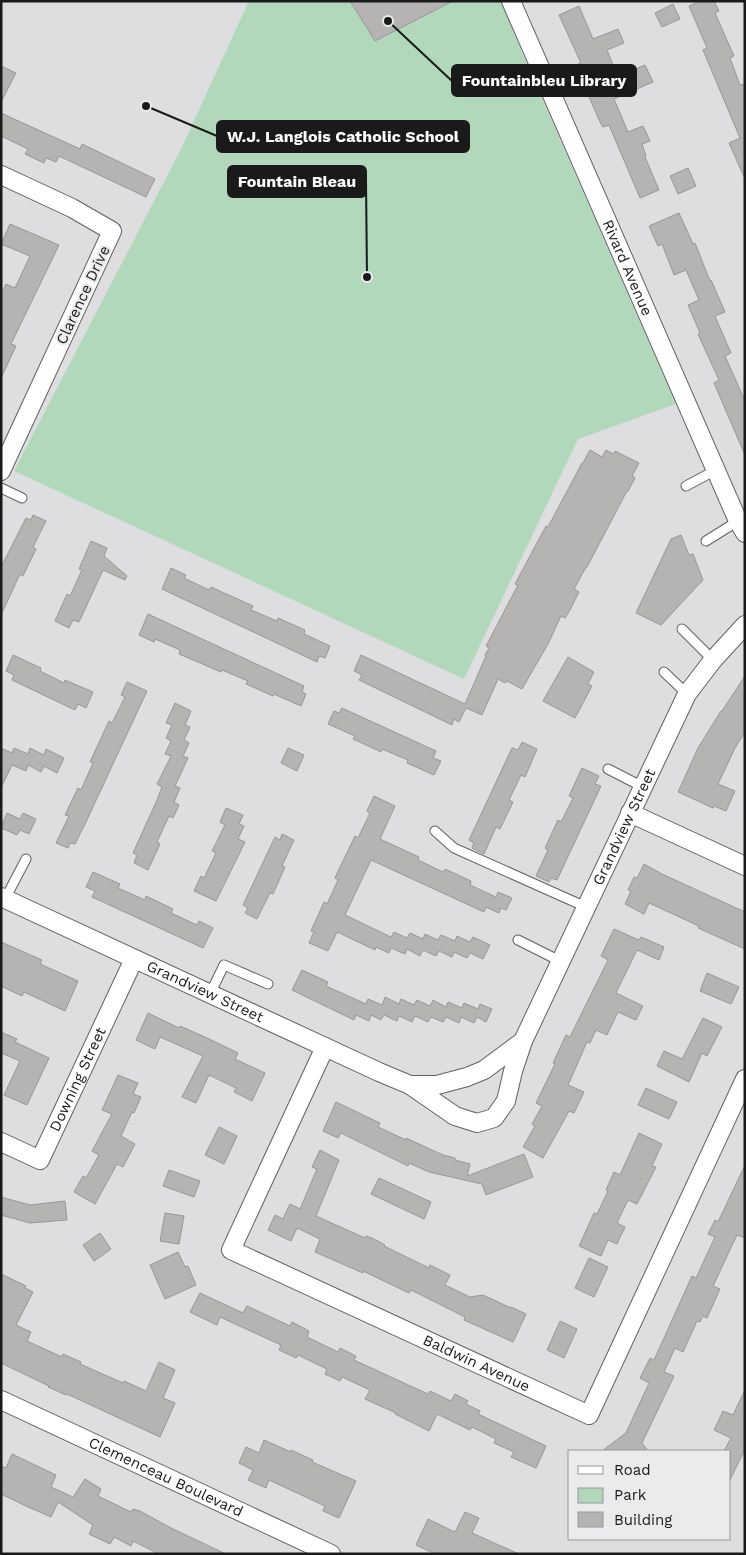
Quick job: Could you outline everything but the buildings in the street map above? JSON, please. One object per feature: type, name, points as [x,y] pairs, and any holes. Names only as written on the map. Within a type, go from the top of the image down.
[{"type":"street","name":"Rivard Avenue","points":[[512,1],[741,527]]},
{"type":"street","name":"Clarence Drive","points":[[1,175],[72,208],[112,230],[1,472]]},
{"type":"street","name":"Grandview Street","points":[[3,898],[410,1085],[455,1116],[477,1123],[494,1118],[506,1101],[522,1041],[687,694],[713,660],[745,625]]},
{"type":"street","points":[[630,813],[745,866]]},
{"type":"street","name":"Downing Street","points":[[1,1142],[40,1160],[134,959]]},
{"type":"street","name":"Grandview Street","points":[[410,1085],[437,1085],[484,1070],[522,1041]]},
{"type":"street","name":"Baldwin Avenue","points":[[325,1047],[231,1250],[589,1415],[745,1079]]},
{"type":"street","name":"Clemenceau Boulevard","points":[[1,1400],[331,1554]]},
{"type":"lane","points":[[686,486],[716,470]]},
{"type":"lane","points":[[1,488],[22,498]]},
{"type":"lane","points":[[706,540],[741,527]]},
{"type":"lane","points":[[682,629],[713,660]]},
{"type":"lane","points":[[664,672],[687,694]]},
{"type":"lane","points":[[608,769],[643,786]]},
{"type":"lane","points":[[436,831],[454,848],[586,907]]},
{"type":"lane","points":[[3,898],[26,859]]},
{"type":"lane","points":[[518,940],[560,961]]},
{"type":"lane","points":[[210,994],[224,965],[268,984]]},
{"type":"green space","points":[[249,1],[502,1],[522,53],[676,404],[578,439],[464,679],[14,471],[180,151]]},
{"type":"place","name":"Fountainbleu Library","points":[[388,21]]},
{"type":"place","name":"W.J. Langlois Catholic School","points":[[146,106]]},
{"type":"place","name":"Fountain Bleau","points":[[367,277]]}]
